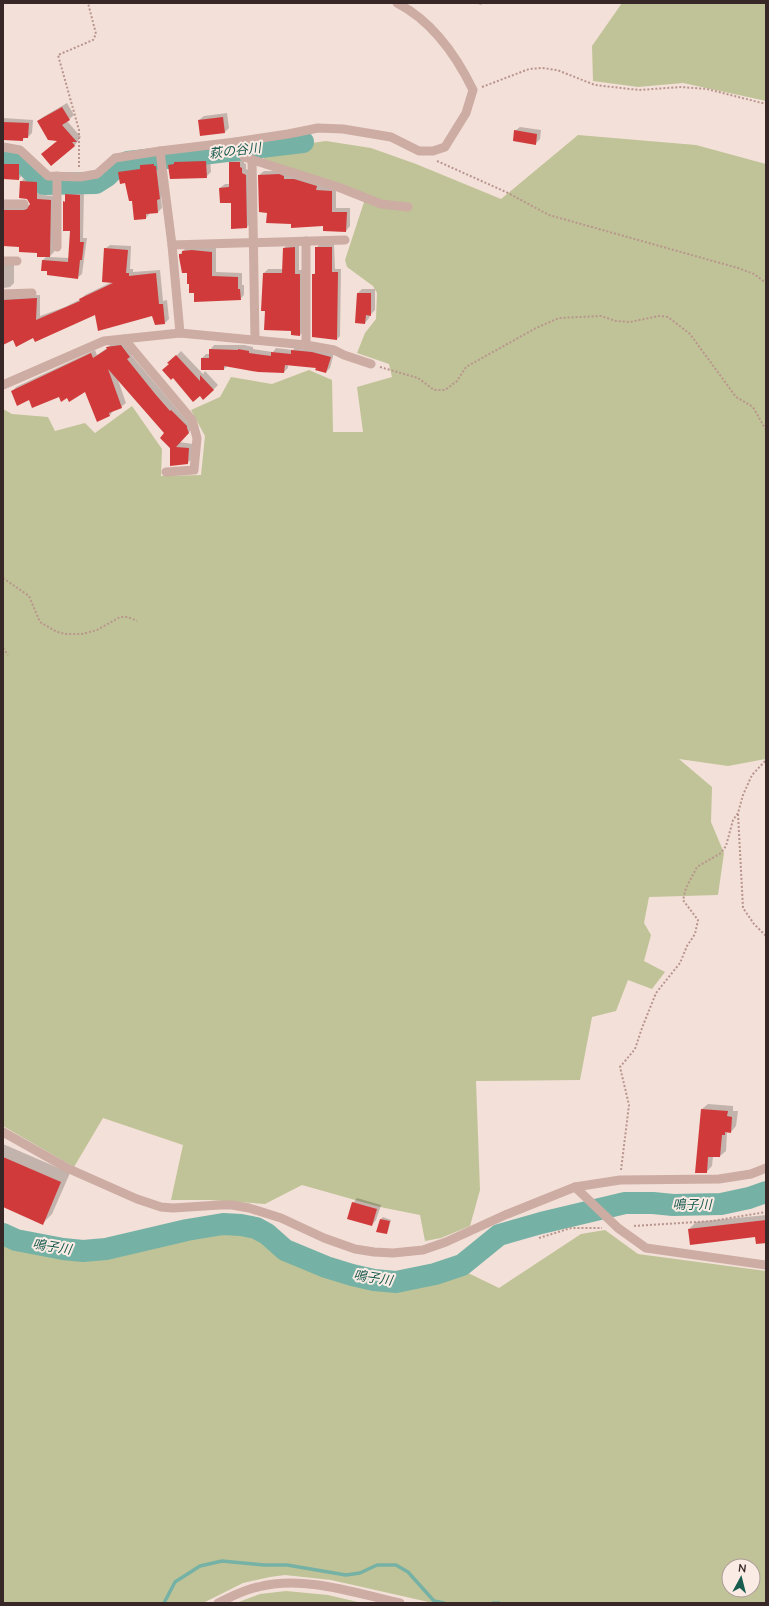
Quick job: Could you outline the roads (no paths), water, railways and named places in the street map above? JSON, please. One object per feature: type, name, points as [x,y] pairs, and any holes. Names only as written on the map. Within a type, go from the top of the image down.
[{"type":"street","points":[[3,148],[20,150],[48,176],[57,182],[97,174],[115,158],[160,150],[238,147],[318,128],[343,129],[391,137],[419,151],[433,151],[445,147],[466,113],[473,90],[467,77],[435,30],[412,11],[397,3]]},
{"type":"street","points":[[238,147],[244,157],[252,160],[338,187],[381,204],[408,207]]},
{"type":"street","points":[[160,150],[172,245],[180,334]]},
{"type":"street","points":[[252,160],[255,340]]},
{"type":"street","points":[[57,182],[57,247]]},
{"type":"street","points":[[3,204],[24,204]]},
{"type":"street","points":[[172,245],[254,241],[345,240]]},
{"type":"street","points":[[306,241],[306,345]]},
{"type":"street","points":[[3,261],[17,261]]},
{"type":"street","points":[[3,294],[32,293]]},
{"type":"street","points":[[3,385],[104,341],[180,334],[306,345],[334,350],[371,364]]},
{"type":"street","points":[[124,339],[192,420],[197,438],[194,470],[166,472]]},
{"type":"street","points":[[3,1132],[67,1168],[137,1199],[155,1205],[173,1208],[232,1205],[249,1208],[280,1218],[324,1238],[355,1249],[392,1253],[423,1250],[446,1242],[505,1215],[575,1187],[620,1180],[719,1179],[751,1174],[766,1168]]},
{"type":"street","points":[[575,1187],[618,1228],[646,1248],[766,1265]]},
{"type":"street","points":[[218,1603],[246,1590],[271,1584],[285,1583],[330,1587],[400,1603]]},
{"type":"waterway","name":"萩の谷川","points":[[168,158],[303,142]]},
{"type":"waterway","name":"萩の谷川","points":[[3,154],[9,155],[21,161],[44,184],[96,183],[107,176],[116,167],[128,162],[155,159]]},
{"type":"waterway","name":"鳴子川","points":[[3,1234],[16,1240],[63,1249],[83,1251],[106,1249],[187,1230],[223,1224],[241,1225],[256,1228],[267,1234],[285,1250],[326,1267],[374,1280],[396,1282],[435,1274],[462,1265],[499,1235],[541,1223],[625,1203],[673,1205],[721,1204],[749,1198],[766,1192]]},
{"type":"waterway","points":[[164,1603],[175,1582],[200,1566],[222,1561],[264,1565],[287,1565],[346,1575],[360,1573],[377,1565],[396,1565],[408,1572],[434,1601],[444,1603]]},
{"type":"waterway","points":[[493,1603],[499,1603]]}]
